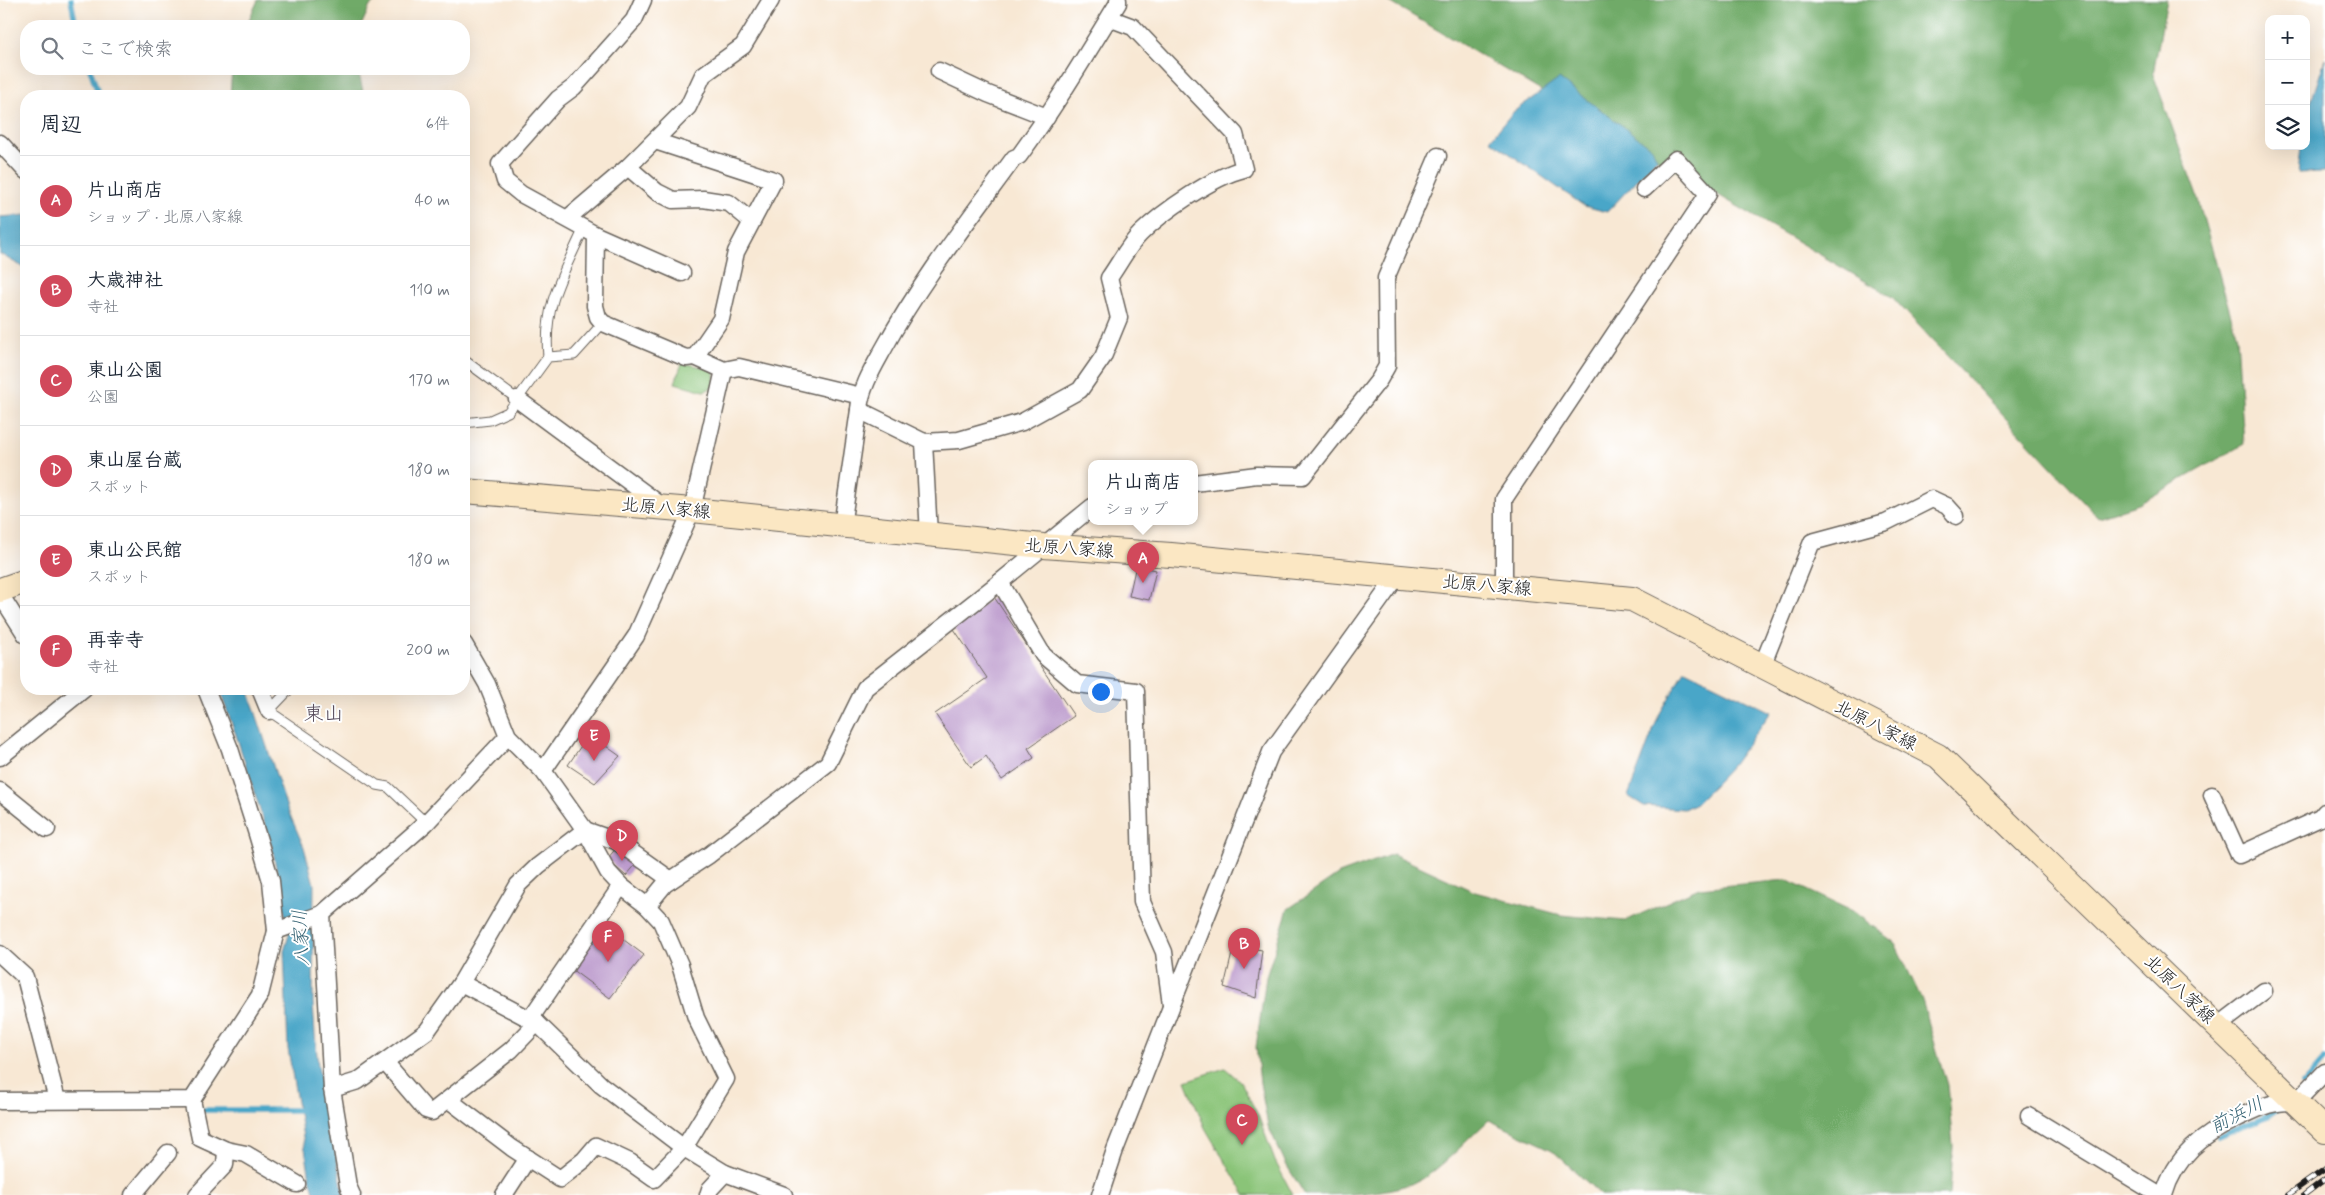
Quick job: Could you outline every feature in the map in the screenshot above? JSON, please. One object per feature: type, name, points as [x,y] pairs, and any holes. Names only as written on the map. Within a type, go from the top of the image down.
[{"type":"main road","name":"北原八家線","points":[[470,492],[692,510],[1043,546],[1171,555],[1396,578],[1504,586],[1632,599],[1938,756],[2325,1131]]},
{"type":"main road","points":[[0,590],[20,583]]},
{"type":"street","points":[[643,0],[634,20],[574,88],[558,99],[500,164],[505,181],[521,194],[568,218],[590,232],[682,273]]},
{"type":"street","points":[[568,218],[628,167],[688,107],[703,74],[743,46],[770,0]]},
{"type":"street","points":[[842,526],[860,403],[874,366],[904,311],[1014,158],[1019,156],[1047,117],[1109,18],[1118,0]]},
{"type":"street","points":[[590,232],[595,306],[598,317],[604,322],[686,358],[696,357],[724,370],[739,367],[860,403],[924,442],[959,440],[1022,422],[1080,390],[1103,357],[1119,318],[1109,278],[1140,234],[1181,202],[1233,171],[1244,169],[1235,134],[1133,27],[1109,18]]},
{"type":"street","points":[[939,71],[988,94],[1047,117]]},
{"type":"street","points":[[655,141],[774,180],[736,252],[722,319],[696,357]]},
{"type":"street","points":[[0,143],[20,165]]},
{"type":"street","points":[[1198,482],[1257,475],[1303,476],[1380,380],[1387,366],[1386,278],[1438,156]]},
{"type":"street","points":[[1504,586],[1504,499],[1708,194],[1676,158],[1644,189]]},
{"type":"street","points":[[628,167],[643,182],[673,200],[704,199],[729,203],[751,221]]},
{"type":"street","points":[[543,771],[636,636],[692,510],[724,370]]},
{"type":"street","points":[[517,399],[663,508]]},
{"type":"street","points":[[924,442],[929,535]]},
{"type":"street","points":[[1762,666],[1812,542],[1886,522],[1932,499],[1947,506],[1956,516]]},
{"type":"street","points":[[647,906],[671,880],[710,855],[828,763],[865,688],[1088,510]]},
{"type":"street","points":[[1100,1195],[1271,752],[1396,578]]},
{"type":"street","points":[[1000,582],[1043,655],[1077,684],[1136,691],[1142,902],[1164,952],[1171,1008]]},
{"type":"street","points":[[0,594],[20,626]]},
{"type":"street","points":[[449,1100],[560,1179],[584,1160],[596,1146],[630,1162],[654,1179],[684,1148],[726,1079],[696,1018],[680,965],[661,921],[647,906],[621,886],[608,872],[585,830],[543,771],[508,736],[487,684],[470,654]]},
{"type":"street","points":[[0,757],[70,695]]},
{"type":"street","points":[[208,695],[230,749],[258,834],[271,881],[276,931],[260,995],[192,1100],[200,1138],[226,1150],[246,1154],[297,1184]]},
{"type":"street","points":[[262,695],[269,711]]},
{"type":"street","points":[[276,931],[322,914],[426,823],[508,736]]},
{"type":"street","points":[[0,791],[47,829]]},
{"type":"street","points":[[2212,795],[2239,855],[2320,818],[2325,812]]},
{"type":"street","points":[[585,830],[616,841],[671,880]]},
{"type":"street","points":[[332,1089],[358,1081],[427,1031],[461,983],[518,885],[538,866],[585,830]]},
{"type":"street","points":[[385,1062],[426,1110],[432,1112],[449,1100],[510,1050],[534,1021],[621,886]]},
{"type":"street","points":[[322,914],[332,1089],[348,1186],[352,1195]]},
{"type":"street","points":[[0,954],[16,966],[25,977],[57,1100]]},
{"type":"street","points":[[461,983],[534,1021],[602,1085],[684,1148],[725,1173],[784,1195]]},
{"type":"street","points":[[2218,1026],[2264,991]]},
{"type":"street","points":[[2164,1195],[2168,1182],[2182,1157],[2196,1143],[2208,1134],[2277,1101],[2296,1102],[2325,1072]]},
{"type":"street","points":[[0,1101],[192,1100]]},
{"type":"street","points":[[2029,1116],[2159,1195]]},
{"type":"street","points":[[197,1195],[225,1165],[226,1150]]},
{"type":"street","points":[[133,1195],[168,1153]]},
{"type":"street","points":[[504,1195],[528,1158]]},
{"type":"street","points":[[708,1195],[710,1189],[725,1173]]},
{"type":"lane","points":[[470,422],[490,420],[508,412],[548,357],[548,316],[552,300],[590,232]]},
{"type":"lane","points":[[548,357],[574,355],[604,322]]},
{"type":"lane","points":[[470,364],[517,399]]},
{"type":"lane","points":[[284,695],[269,711],[377,784],[388,787],[426,823]]},
{"type":"green space","points":[[258,0],[378,0],[370,6],[364,20],[249,20]]},
{"type":"green space","points":[[1386,0],[2167,0],[2153,74],[2197,196],[2237,337],[2244,444],[2139,504],[2098,517],[1892,297]]},
{"type":"green space","points":[[232,75],[359,75],[363,90],[230,90]]},
{"type":"green space","points":[[682,363],[714,369],[715,387],[704,391],[675,383]]},
{"type":"green space","points":[[1393,854],[1475,892],[1561,915],[1625,921],[1699,888],[1786,880],[1854,912],[1895,943],[1922,1000],[1947,1085],[1953,1146],[1950,1195],[1601,1195],[1552,1150],[1489,1120],[1446,1161],[1419,1181],[1377,1192],[1305,1195],[1287,1166],[1268,1126],[1260,1083],[1256,1047],[1266,977],[1288,909],[1339,874]]},
{"type":"green space","points":[[1225,1068],[1241,1082],[1258,1115],[1275,1161],[1293,1195],[1245,1195],[1205,1128],[1186,1081]]},
{"type":"water","points":[[2325,59],[2325,172],[2298,173],[2301,150],[2310,150],[2310,105]]},
{"type":"water","points":[[1559,79],[1652,148],[1657,159],[1607,212],[1584,206],[1490,140],[1513,112]]},
{"type":"water","points":[[20,215],[20,266],[0,254],[0,217]]},
{"type":"water","points":[[1685,670],[1771,712],[1732,766],[1698,802],[1684,809],[1644,806],[1628,796],[1659,715]]},
{"type":"water","name":"八家川","points":[[221,695],[250,695],[287,808],[304,847],[314,884],[313,1003],[318,1066],[344,1195],[315,1195],[310,1178],[288,1049],[284,951],[289,935],[272,847]]},
{"type":"building","points":[[1136,565],[1156,570],[1149,600],[1129,596]]},
{"type":"building","points":[[994,597],[1074,716],[1028,748],[1034,758],[1002,780],[986,756],[971,767],[935,714],[987,678],[952,626]]},
{"type":"building","points":[[589,734],[620,756],[595,783],[568,765]]},
{"type":"building","points":[[619,845],[638,862],[626,876],[607,859]]},
{"type":"building","points":[[604,925],[644,955],[610,998],[571,969]]},
{"type":"building","points":[[1234,945],[1262,950],[1256,998],[1224,987]]},
{"type":"waterway","points":[[71,0],[75,20]]},
{"type":"waterway","points":[[92,75],[97,90]]},
{"type":"waterway","name":"前浜川","points":[[2303,1084],[2325,1059]]},
{"type":"waterway","name":"前浜川","points":[[2218,1137],[2268,1116],[2280,1108]]},
{"type":"waterway","points":[[204,1110],[304,1110]]},
{"type":"railway","points":[[2288,1195],[2325,1169]]},
{"type":"railway","points":[[2304,1195],[2325,1179]]},
{"type":"place","name":"片山商店","points":[[1143,583]]},
{"type":"place","name":"東山公民館","points":[[594,761]]},
{"type":"place","name":"東山屋台蔵","points":[[622,861]]},
{"type":"place","name":"再幸寺","points":[[608,962]]},
{"type":"place","name":"大歳神社","points":[[1244,969]]},
{"type":"place","name":"東山公園","points":[[1242,1145]]},
{"type":"district","name":"東山","points":[[324,713]]}]
